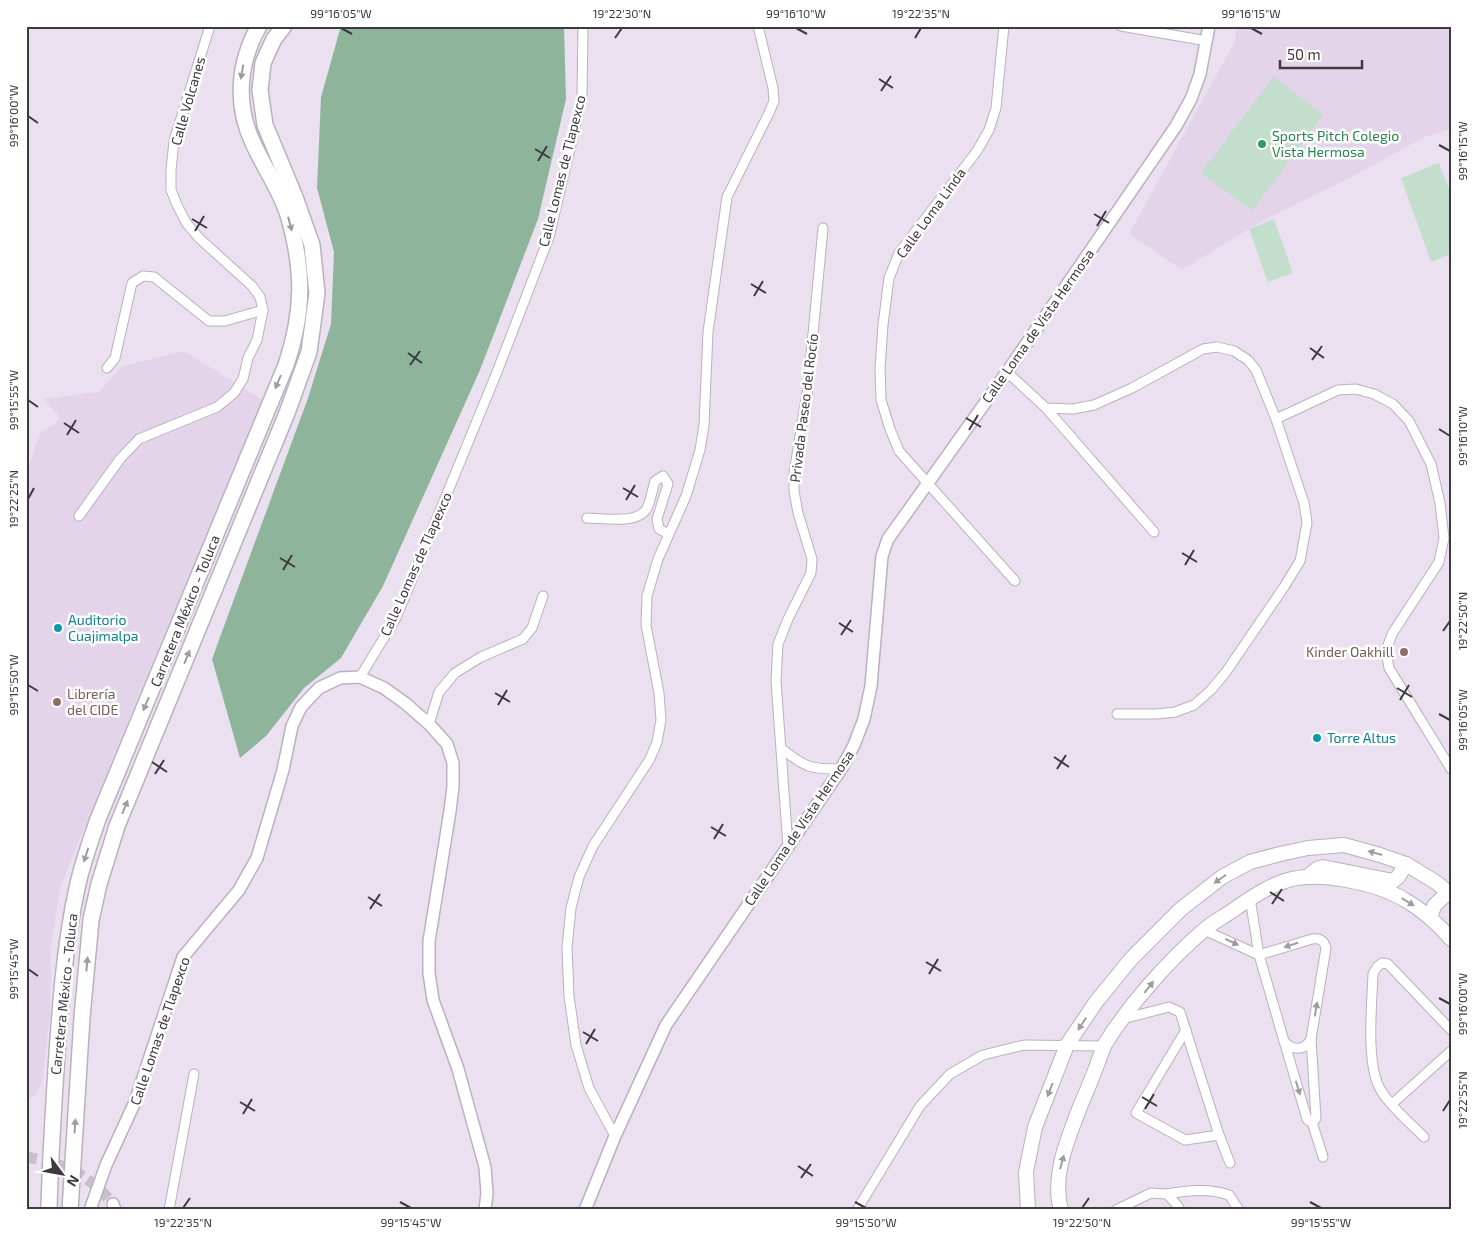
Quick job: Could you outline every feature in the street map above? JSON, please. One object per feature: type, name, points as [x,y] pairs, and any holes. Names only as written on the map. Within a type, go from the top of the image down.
[{"type":"main road","name":"Carretera México - Toluca","points":[[49,1210],[60,1012],[71,914],[77,886],[98,819],[286,365],[298,321],[301,276],[292,230],[279,192],[253,144],[244,120],[241,101],[241,78],[244,60],[250,42],[259,26]]},
{"type":"main road","name":"Carretera México - Toluca","points":[[70,1210],[82,1017],[91,920],[99,884],[117,826],[279,431],[309,352],[317,293],[312,246],[296,197],[265,124],[260,90],[263,62],[274,39],[284,26]]},
{"type":"main road","points":[[1028,1210],[1026,1172],[1035,1127],[1067,1045],[1096,1002],[1132,959],[1181,909],[1222,877],[1250,862],[1280,854],[1317,847],[1344,845],[1406,864],[1425,875],[1449,894],[1434,906],[1430,918]]},
{"type":"main road","points":[[1307,877],[1323,867],[1393,881],[1398,877],[1406,864]]},
{"type":"main road","points":[[1061,1210],[1058,1201],[1059,1172],[1068,1138],[1104,1046],[1157,976],[1204,930],[1250,898],[1288,880],[1307,877],[1349,881],[1390,892],[1405,900],[1449,934]]},
{"type":"street","name":"Calle Volcanes","points":[[210,26],[174,141],[171,170],[172,190],[187,224],[199,238],[252,286],[260,297],[263,310]]},
{"type":"street","name":"Calle Lomas de Tlapexco","points":[[90,1210],[106,1165],[135,1102],[183,957],[239,890],[257,858],[283,770],[292,726],[301,707],[319,688],[340,678],[360,677],[396,618],[497,372],[549,237],[582,98],[583,26]]},
{"type":"street","points":[[615,1136],[589,1088],[576,1045],[569,996],[567,948],[571,908],[579,877],[593,846],[650,759],[657,742],[662,720],[659,693],[646,625],[647,596],[658,559],[686,496],[700,450],[704,425],[708,332],[727,197],[770,113],[774,101],[773,88],[758,26]]},
{"type":"street","name":"Calle Loma Linda","points":[[1004,26],[996,108],[989,130],[978,150],[899,253],[889,278],[880,368],[881,400],[899,451],[1015,581]]},
{"type":"street","points":[[1121,26],[1207,41]]},
{"type":"street","name":"Calle Loma de Vista Hermosa","points":[[585,1210],[615,1136],[666,1025],[841,770],[854,745],[864,719],[871,686],[882,556],[888,539],[1007,372],[1176,126],[1191,98],[1200,74],[1209,26]]},
{"type":"street","name":"Privada Paseo del Rocío","points":[[788,847],[776,681],[778,644],[788,618],[811,573],[812,559],[798,513],[794,491],[794,473],[808,387],[823,228]]},
{"type":"street","points":[[79,516],[120,459],[139,439],[217,407],[234,393],[244,378],[248,358],[257,340],[263,310],[225,321],[209,322],[154,277],[143,276],[132,283],[115,358],[107,368]]},
{"type":"street","points":[[1046,408],[1074,409],[1094,405],[1132,388],[1203,349],[1217,347],[1234,351],[1248,360],[1256,370],[1276,419],[1304,503],[1307,523],[1300,561],[1226,672],[1211,690],[1194,705],[1175,712],[1117,714]]},
{"type":"street","points":[[1007,372],[1046,408],[1154,532]]},
{"type":"street","points":[[1276,419],[1338,390],[1356,389],[1374,394],[1393,404],[1410,421],[1431,464],[1440,503],[1444,538],[1439,562],[1392,634],[1386,651],[1389,668],[1451,769]]},
{"type":"street","points":[[587,518],[632,519],[639,516],[646,509],[655,482],[663,476],[668,484],[657,519],[658,529],[669,534]]},
{"type":"street","points":[[429,724],[439,692],[455,673],[481,657],[523,639],[532,628],[543,596]]},
{"type":"street","points":[[360,677],[384,688],[406,703],[429,724],[447,744],[453,763],[453,786],[429,941],[429,973],[433,1000],[458,1068],[485,1167],[487,1193],[485,1210]]},
{"type":"street","points":[[782,749],[799,763],[816,769],[841,770]]},
{"type":"street","points":[[1250,898],[1259,955],[1307,1119],[1312,1122],[1323,1157]]},
{"type":"street","points":[[1204,930],[1259,955],[1312,939],[1318,938],[1325,944],[1326,948],[1311,1039],[1316,1118],[1312,1122]]},
{"type":"street","points":[[1424,1137],[1381,1092],[1375,1075],[1371,1056],[1373,974],[1377,967],[1382,963],[1388,964],[1451,1030]]},
{"type":"street","points":[[1122,1020],[1169,1007],[1180,1012],[1230,1164]]},
{"type":"street","points":[[1186,1030],[1136,1113],[1184,1140],[1219,1135]]},
{"type":"street","points":[[1284,1041],[1292,1049],[1297,1049],[1309,1044],[1311,1039]]},
{"type":"street","points":[[857,1210],[920,1106],[950,1074],[983,1055],[1024,1045],[1104,1046]]},
{"type":"street","points":[[1392,1104],[1451,1051]]},
{"type":"street","points":[[168,1210],[194,1074]]},
{"type":"street","points":[[1116,1210],[1151,1193],[1167,1194],[1184,1190],[1229,1194],[1239,1210]]},
{"type":"street","points":[[1167,1194],[1180,1210]]},
{"type":"shaded area","points":[[1236,26],[1451,26],[1451,129],[1424,137],[1354,176],[1262,221],[1182,270],[1129,234],[1235,41]]},
{"type":"shaded area","points":[[184,351],[263,400],[60,888],[51,945],[50,1014],[42,1083],[35,1096],[26,1100],[26,470],[28,469],[40,433],[55,424],[60,417],[43,399],[99,392],[122,366]]},
{"type":"green space","points":[[341,26],[564,26],[566,99],[538,219],[480,370],[383,586],[341,658],[304,688],[266,736],[240,758],[212,659],[308,398],[331,324],[334,252],[317,188],[321,97]]},
{"type":"green space","name":"Sports Pitch Colegio Vista Hermosa","points":[[1274,76],[1323,115],[1252,211],[1201,173]]},
{"type":"green space","points":[[1439,163],[1451,194],[1451,254],[1431,262],[1401,178]]},
{"type":"green space","points":[[1274,219],[1293,273],[1268,282],[1249,229]]},
{"type":"tunnel","points":[[26,1157],[55,1164],[81,1175],[99,1189],[113,1204]]},
{"type":"place","name":"Sports Pitch Colegio Vista Hermosa","points":[[1262,144]]},
{"type":"place","name":"Auditorio Cuajimalpa","points":[[58,628]]},
{"type":"place","name":"Kinder Oakhill","points":[[1404,652]]},
{"type":"place","name":"Librería del CIDE","points":[[57,702]]},
{"type":"place","name":"Torre Altus","points":[[1317,738]]}]
